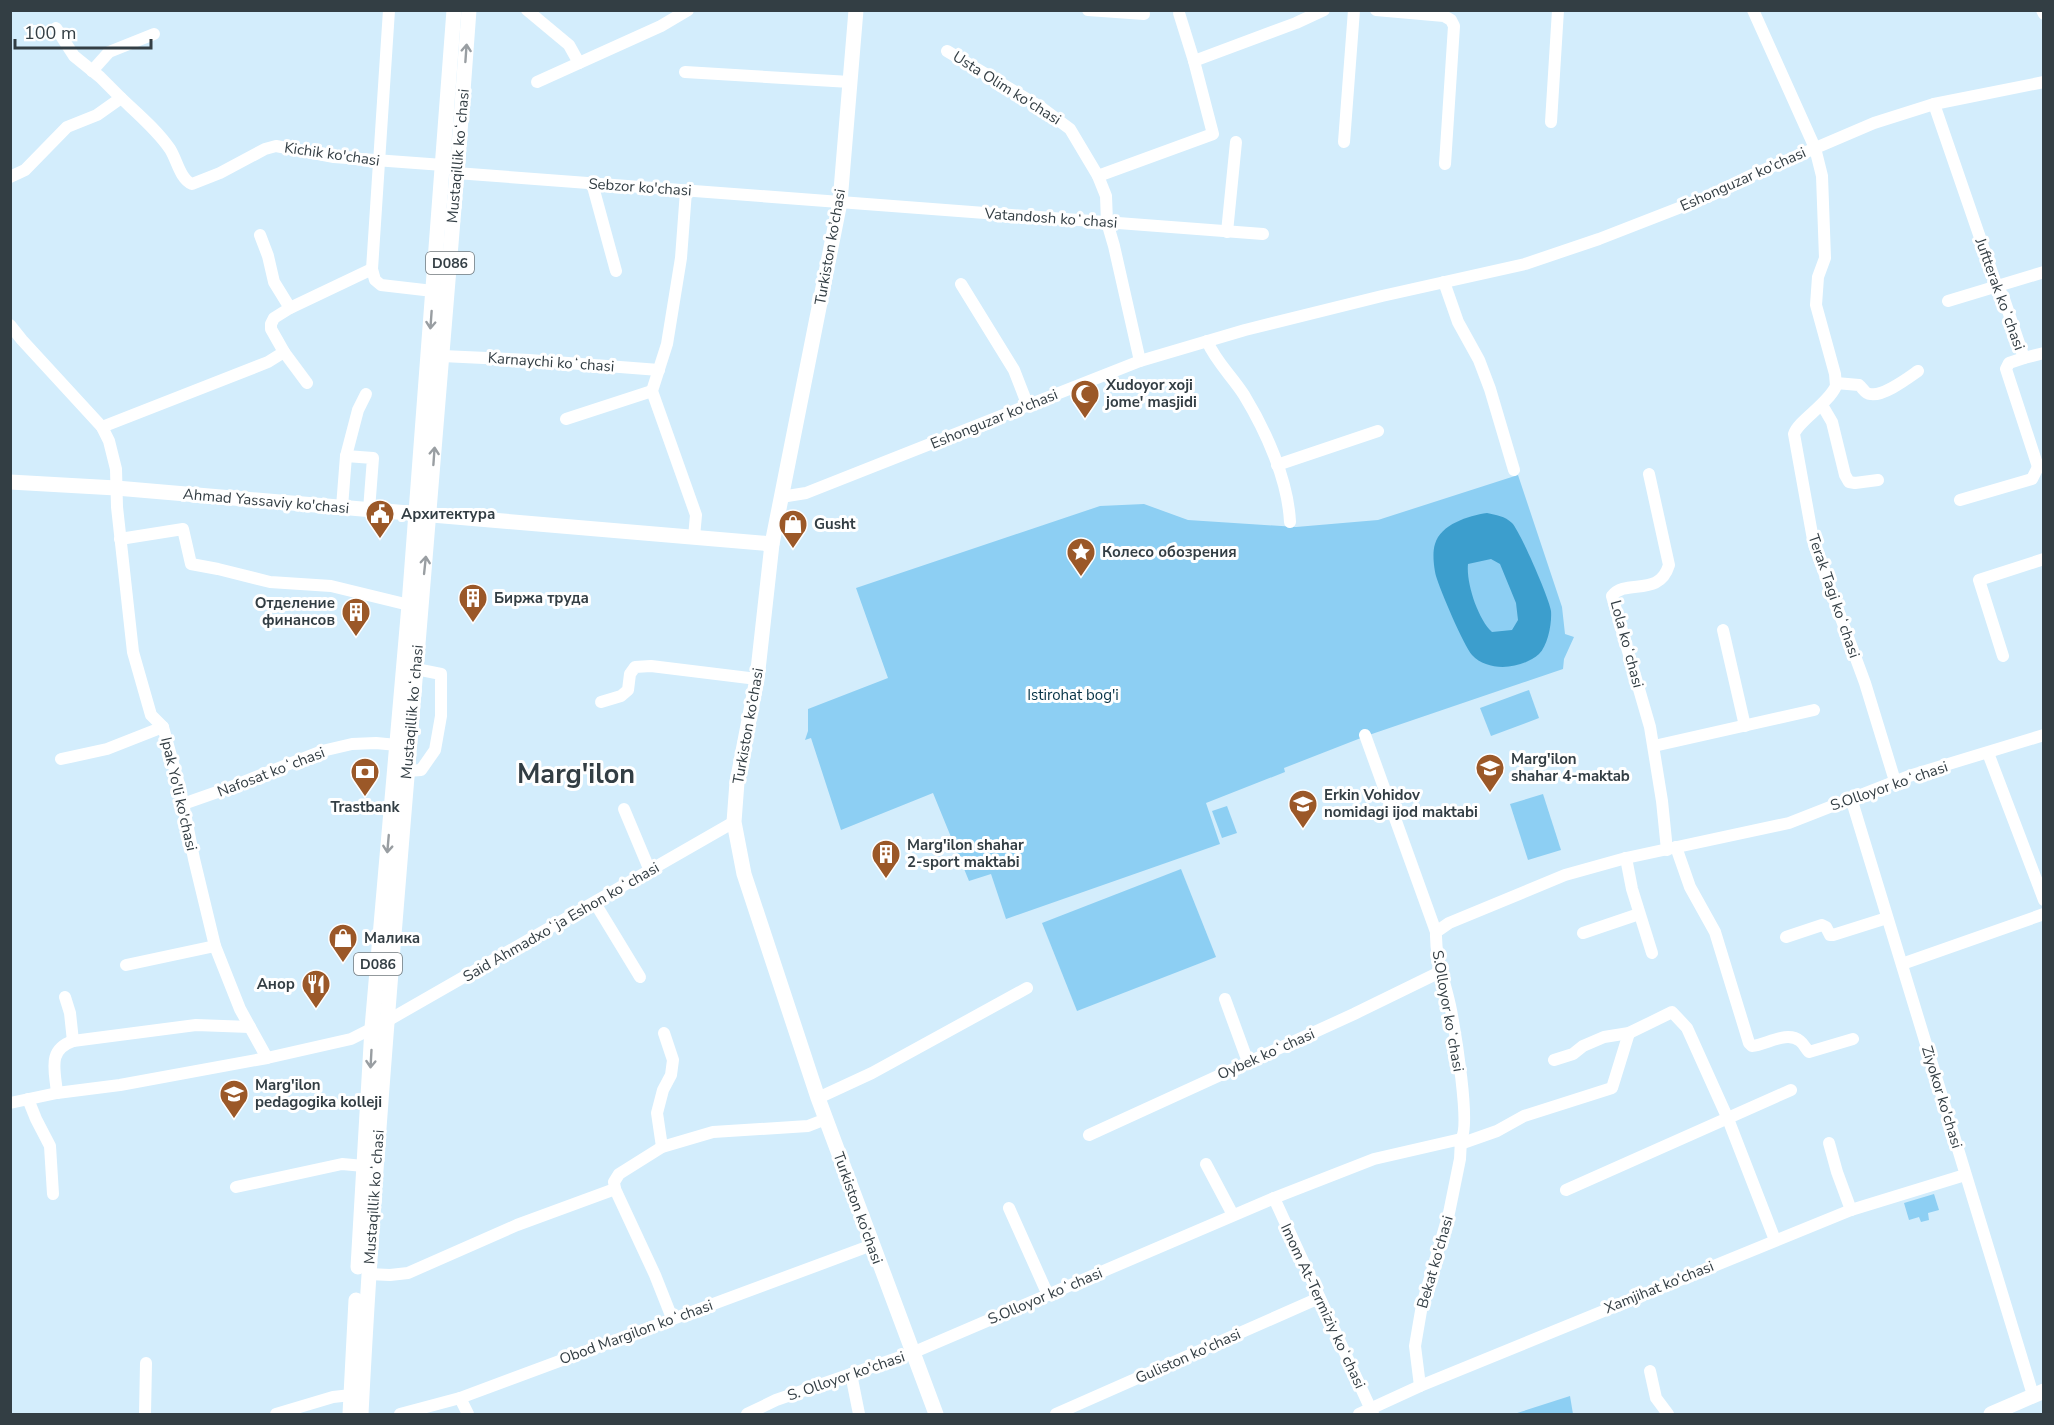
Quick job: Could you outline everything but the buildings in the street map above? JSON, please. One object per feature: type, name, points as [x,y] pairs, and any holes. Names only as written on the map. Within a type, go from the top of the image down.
[{"type":"main road","name":"Mustaqillik koʻchasi","points":[[350,1414],[372,1028],[409,605],[423,514],[442,356],[454,10]]},
{"type":"main road","name":"Mustaqillik koʻchasi","points":[[361,1414],[368,1274],[416,669],[433,291],[469,10]]},
{"type":"main road","name":"Turkiston ko’chasi","points":[[856,10],[840,202],[772,544],[757,679],[739,771],[734,822],[744,874],[818,1098],[936,1414]]},
{"type":"main road","name":"Ahmad Yassaviy ko'chasi","points":[[10,482],[342,507],[772,544]]},
{"type":"main road","points":[[1991,1414],[2038,1393]]},
{"type":"street","points":[[389,10],[372,269],[375,280],[381,285],[433,291]]},
{"type":"street","points":[[527,10],[569,45],[579,63]]},
{"type":"street","points":[[537,82],[661,26],[688,10]]},
{"type":"street","points":[[1088,10],[1144,14]]},
{"type":"street","points":[[1194,61],[1324,10]]},
{"type":"street","points":[[1344,142],[1354,10]]},
{"type":"street","points":[[1376,10],[1444,16],[1451,20],[1454,26],[1445,164]]},
{"type":"street","points":[[1551,122],[1558,10]]},
{"type":"street","points":[[1753,10],[1815,148],[1822,176],[1825,258],[1816,291],[1816,305],[1836,383],[1859,385],[1866,393],[1872,395],[1890,388],[1918,371]]},
{"type":"street","points":[[1098,176],[1213,134],[1179,13]]},
{"type":"street","points":[[10,177],[25,170],[67,127],[97,115],[121,99],[74,56],[56,28]]},
{"type":"street","points":[[92,71],[109,52],[154,34]]},
{"type":"street","name":"Usta Olim ko'chasi","points":[[947,51],[1042,108],[1070,129],[1098,176],[1106,196],[1107,222],[1140,361]]},
{"type":"street","points":[[685,72],[850,82]]},
{"type":"street","name":"Eshonguzar ko'chasi","points":[[781,497],[806,493],[1140,361],[1245,330],[1525,264],[1707,197],[1752,175],[1874,123],[1934,104],[2043,82]]},
{"type":"street","name":"Kichik ko'chasi","points":[[121,99],[163,141],[186,180],[192,184],[272,147],[309,154],[449,169]]},
{"type":"street","name":"Juftterak koʻchasi","points":[[1934,104],[2024,358],[2009,363],[2006,369],[2041,466]]},
{"type":"street","points":[[1227,232],[1236,142]]},
{"type":"street","name":"Sebzor ko'chasi","points":[[449,169],[686,191],[840,202]]},
{"type":"street","points":[[592,183],[616,271]]},
{"type":"street","points":[[686,191],[681,258],[667,344],[652,391],[696,515],[694,537]]},
{"type":"street","name":"Vatandosh koʻchasi","points":[[840,202],[1263,234]]},
{"type":"street","points":[[260,235],[274,282],[290,308]]},
{"type":"street","points":[[307,383],[272,332],[270,326],[274,318],[372,269]]},
{"type":"street","points":[[1948,301],[2043,272]]},
{"type":"street","points":[[1444,282],[1458,322],[1479,360],[1490,389],[1514,470]]},
{"type":"street","points":[[961,284],[1014,370],[1028,406]]},
{"type":"street","points":[[10,325],[102,427],[113,453],[116,489]]},
{"type":"street","points":[[1207,341],[1214,356],[1250,406],[1277,465],[1289,506],[1290,522]]},
{"type":"street","points":[[102,427],[244,372],[284,352]]},
{"type":"street","points":[[2024,358],[2043,352]]},
{"type":"street","name":"Karnaychi koʻchasi","points":[[442,356],[659,370]]},
{"type":"street","name":"Terak Tagi koʻchasi","points":[[1836,383],[1834,390],[1822,405],[1796,428],[1794,434],[1814,545],[1865,683],[1895,782]]},
{"type":"street","points":[[566,419],[652,391]]},
{"type":"street","points":[[342,507],[346,456],[358,410],[366,394]]},
{"type":"street","points":[[1822,405],[1832,422],[1848,479],[1855,483],[1878,480]]},
{"type":"street","points":[[1277,465],[1378,431]]},
{"type":"street","points":[[346,456],[373,459],[369,510]]},
{"type":"street","points":[[1960,500],[2031,478],[2041,466]]},
{"type":"street","name":"Lola koʻchasi","points":[[1649,474],[1670,565],[1666,575],[1658,581],[1618,591],[1612,596],[1654,746],[1671,848],[1715,932],[1749,1043],[1757,1046],[1784,1037],[1796,1038],[1803,1042],[1809,1052],[1853,1039]]},
{"type":"street","name":"Ipak Yo'li ko'chasi","points":[[116,489],[132,652],[151,715],[163,728],[215,945],[236,999],[267,1058]]},
{"type":"street","points":[[120,539],[183,529],[191,564],[270,582],[331,586],[409,605]]},
{"type":"street","points":[[2003,656],[1979,580],[2043,559]]},
{"type":"street","points":[[1723,630],[1745,726]]},
{"type":"street","points":[[601,702],[621,696],[628,690],[630,674],[635,667],[651,666],[757,679]]},
{"type":"street","points":[[408,771],[421,770],[435,750],[441,716],[441,674],[416,669]]},
{"type":"street","points":[[1654,746],[1814,710]]},
{"type":"street","points":[[61,759],[107,748],[163,728]]},
{"type":"street","points":[[1365,735],[1436,932]]},
{"type":"street","name":"S.Olloyor koʻchasi","points":[[912,1353],[1233,1215],[1374,1159],[1460,1141],[1464,1136],[1464,1106],[1451,1010],[1436,946],[1436,932],[1449,923],[1565,874],[1626,858],[1789,823],[1895,782],[2043,735]]},
{"type":"street","name":"Nafosat koʻchasi","points":[[183,804],[233,787],[322,751],[352,744],[397,745]]},
{"type":"street","points":[[1988,753],[2043,900]]},
{"type":"street","name":"Ziyokor ko'chasi","points":[[1851,798],[1965,1175],[2038,1393]]},
{"type":"street","points":[[624,809],[650,871]]},
{"type":"street","name":"Said Ahmadxoʻja Eshon koʻchasi","points":[[10,1103],[267,1058],[351,1039],[387,1021],[734,822]]},
{"type":"street","points":[[1626,858],[1639,914],[1652,953]]},
{"type":"street","points":[[595,903],[640,977]]},
{"type":"street","points":[[1583,933],[1639,914]]},
{"type":"street","points":[[1902,964],[2043,915]]},
{"type":"street","points":[[1786,937],[1822,925],[1833,935],[1887,918]]},
{"type":"street","points":[[126,965],[215,945]]},
{"type":"street","name":"Oybek koʻchasi","points":[[1089,1135],[1354,1014],[1442,971]]},
{"type":"street","points":[[818,1098],[902,1057],[1027,988]]},
{"type":"street","points":[[64,997],[70,1012],[73,1041]]},
{"type":"street","points":[[1225,999],[1248,1062]]},
{"type":"street","points":[[1554,1060],[1573,1054],[1604,1037],[1629,1034],[1672,1012],[1687,1029],[1728,1119],[1775,1240]]},
{"type":"street","points":[[57,1093],[54,1068],[58,1049],[73,1041],[196,1025],[250,1027]]},
{"type":"street","points":[[662,1147],[657,1113],[663,1090],[671,1075],[673,1060],[664,1033]]},
{"type":"street","points":[[1460,1141],[1497,1131],[1524,1116],[1612,1088],[1629,1034]]},
{"type":"street","points":[[1566,1191],[1791,1090]]},
{"type":"street","points":[[28,1099],[50,1146],[53,1194]]},
{"type":"street","points":[[672,1318],[655,1275],[615,1189],[614,1182],[619,1174],[662,1147],[713,1132],[808,1126],[826,1119]]},
{"type":"street","name":"Bekat ko'chasi","points":[[1420,1386],[1415,1346],[1422,1305],[1449,1213],[1460,1159],[1460,1141]]},
{"type":"street","points":[[1829,1143],[1851,1210]]},
{"type":"street","points":[[236,1187],[342,1164],[364,1166]]},
{"type":"street","points":[[1206,1164],[1233,1215]]},
{"type":"street","name":"Xamjihat ko'chasi","points":[[1368,1413],[1420,1386],[1775,1240],[1851,1210],[1965,1175]]},
{"type":"street","points":[[368,1274],[408,1273],[517,1225],[615,1189]]},
{"type":"street","name":"Imom At-Termiziy koʻchasi","points":[[1274,1198],[1368,1413]]},
{"type":"street","points":[[1009,1208],[1048,1295]]},
{"type":"street","name":"Obod Margilon koʻchasi","points":[[400,1414],[460,1398],[872,1245]]},
{"type":"street","name":"Guliston ko'chasi","points":[[1056,1414],[1319,1298]]},
{"type":"street","name":"S. Olloyor ko'chasi","points":[[747,1414],[776,1400],[912,1353]]},
{"type":"street","points":[[145,1414],[146,1363]]},
{"type":"street","points":[[1650,1371],[1656,1398],[1668,1414]]},
{"type":"street","points":[[851,1374],[859,1414]]},
{"type":"street","points":[[276,1414],[333,1397],[351,1395]]},
{"type":"street","points":[[460,1398],[468,1414]]},
{"type":"green space","name":"Istirohat bog'i","points":[[1518,475],[1562,607],[1565,634],[1574,637],[1564,659],[1563,669],[1366,736],[1284,768],[1285,772],[1206,803],[1220,844],[1006,919],[991,874],[969,881],[933,793],[841,830],[811,738],[805,740],[808,731],[808,709],[888,678],[856,588],[1100,506],[1144,504],[1188,520],[1296,527],[1378,520]]},
{"type":"green space","points":[[1529,690],[1539,718],[1491,736],[1480,708]]},
{"type":"green space","points":[[1543,794],[1561,850],[1528,860],[1510,804]]},
{"type":"green space","points":[[1227,806],[1237,833],[1222,838],[1212,811]]},
{"type":"green space","points":[[1181,869],[1216,957],[1077,1011],[1042,923]]},
{"type":"green space","points":[[1934,1194],[1939,1210],[1928,1213],[1929,1220],[1921,1222],[1919,1217],[1909,1220],[1904,1203]]},
{"type":"green space","points":[[1570,1396],[1573,1414],[1514,1414]]},
{"type":"shaded area","points":[[1480,514],[1497,515],[1512,523],[1534,566],[1551,611],[1549,634],[1542,650],[1532,659],[1515,666],[1487,665],[1472,655],[1452,617],[1436,576],[1434,552],[1438,537],[1456,522]],"holes":[[[1491,559],[1500,564],[1516,603],[1518,620],[1512,630],[1492,632],[1482,619],[1474,600],[1469,581],[1468,564]]]},
{"type":"place","name":"Xudoyor xoji jome' masjidi","points":[[1085,420]]},
{"type":"place","name":"Архитектура","points":[[380,540]]},
{"type":"place","name":"Gusht","points":[[793,550]]},
{"type":"place","name":"Колесо обозрения","points":[[1081,578]]},
{"type":"place","name":"Биржа труда","points":[[473,624]]},
{"type":"place","name":"Отделение финансов","points":[[356,638]]},
{"type":"place","name":"Marg'ilon shahar 4-maktab","points":[[1490,794]]},
{"type":"place","name":"Trastbank","points":[[365,798]]},
{"type":"place","name":"Erkin Vohidov nomidagi ijod maktabi","points":[[1303,830]]},
{"type":"place","name":"Marg'ilon shahar 2-sport maktabi","points":[[886,880]]},
{"type":"place","name":"Малика","points":[[343,964]]},
{"type":"place","name":"Анор","points":[[316,1010]]},
{"type":"place","name":"Marg'ilon pedagogika kolleji","points":[[234,1120]]},
{"type":"district","name":"Marg'ilon","points":[[576,774]]}]
